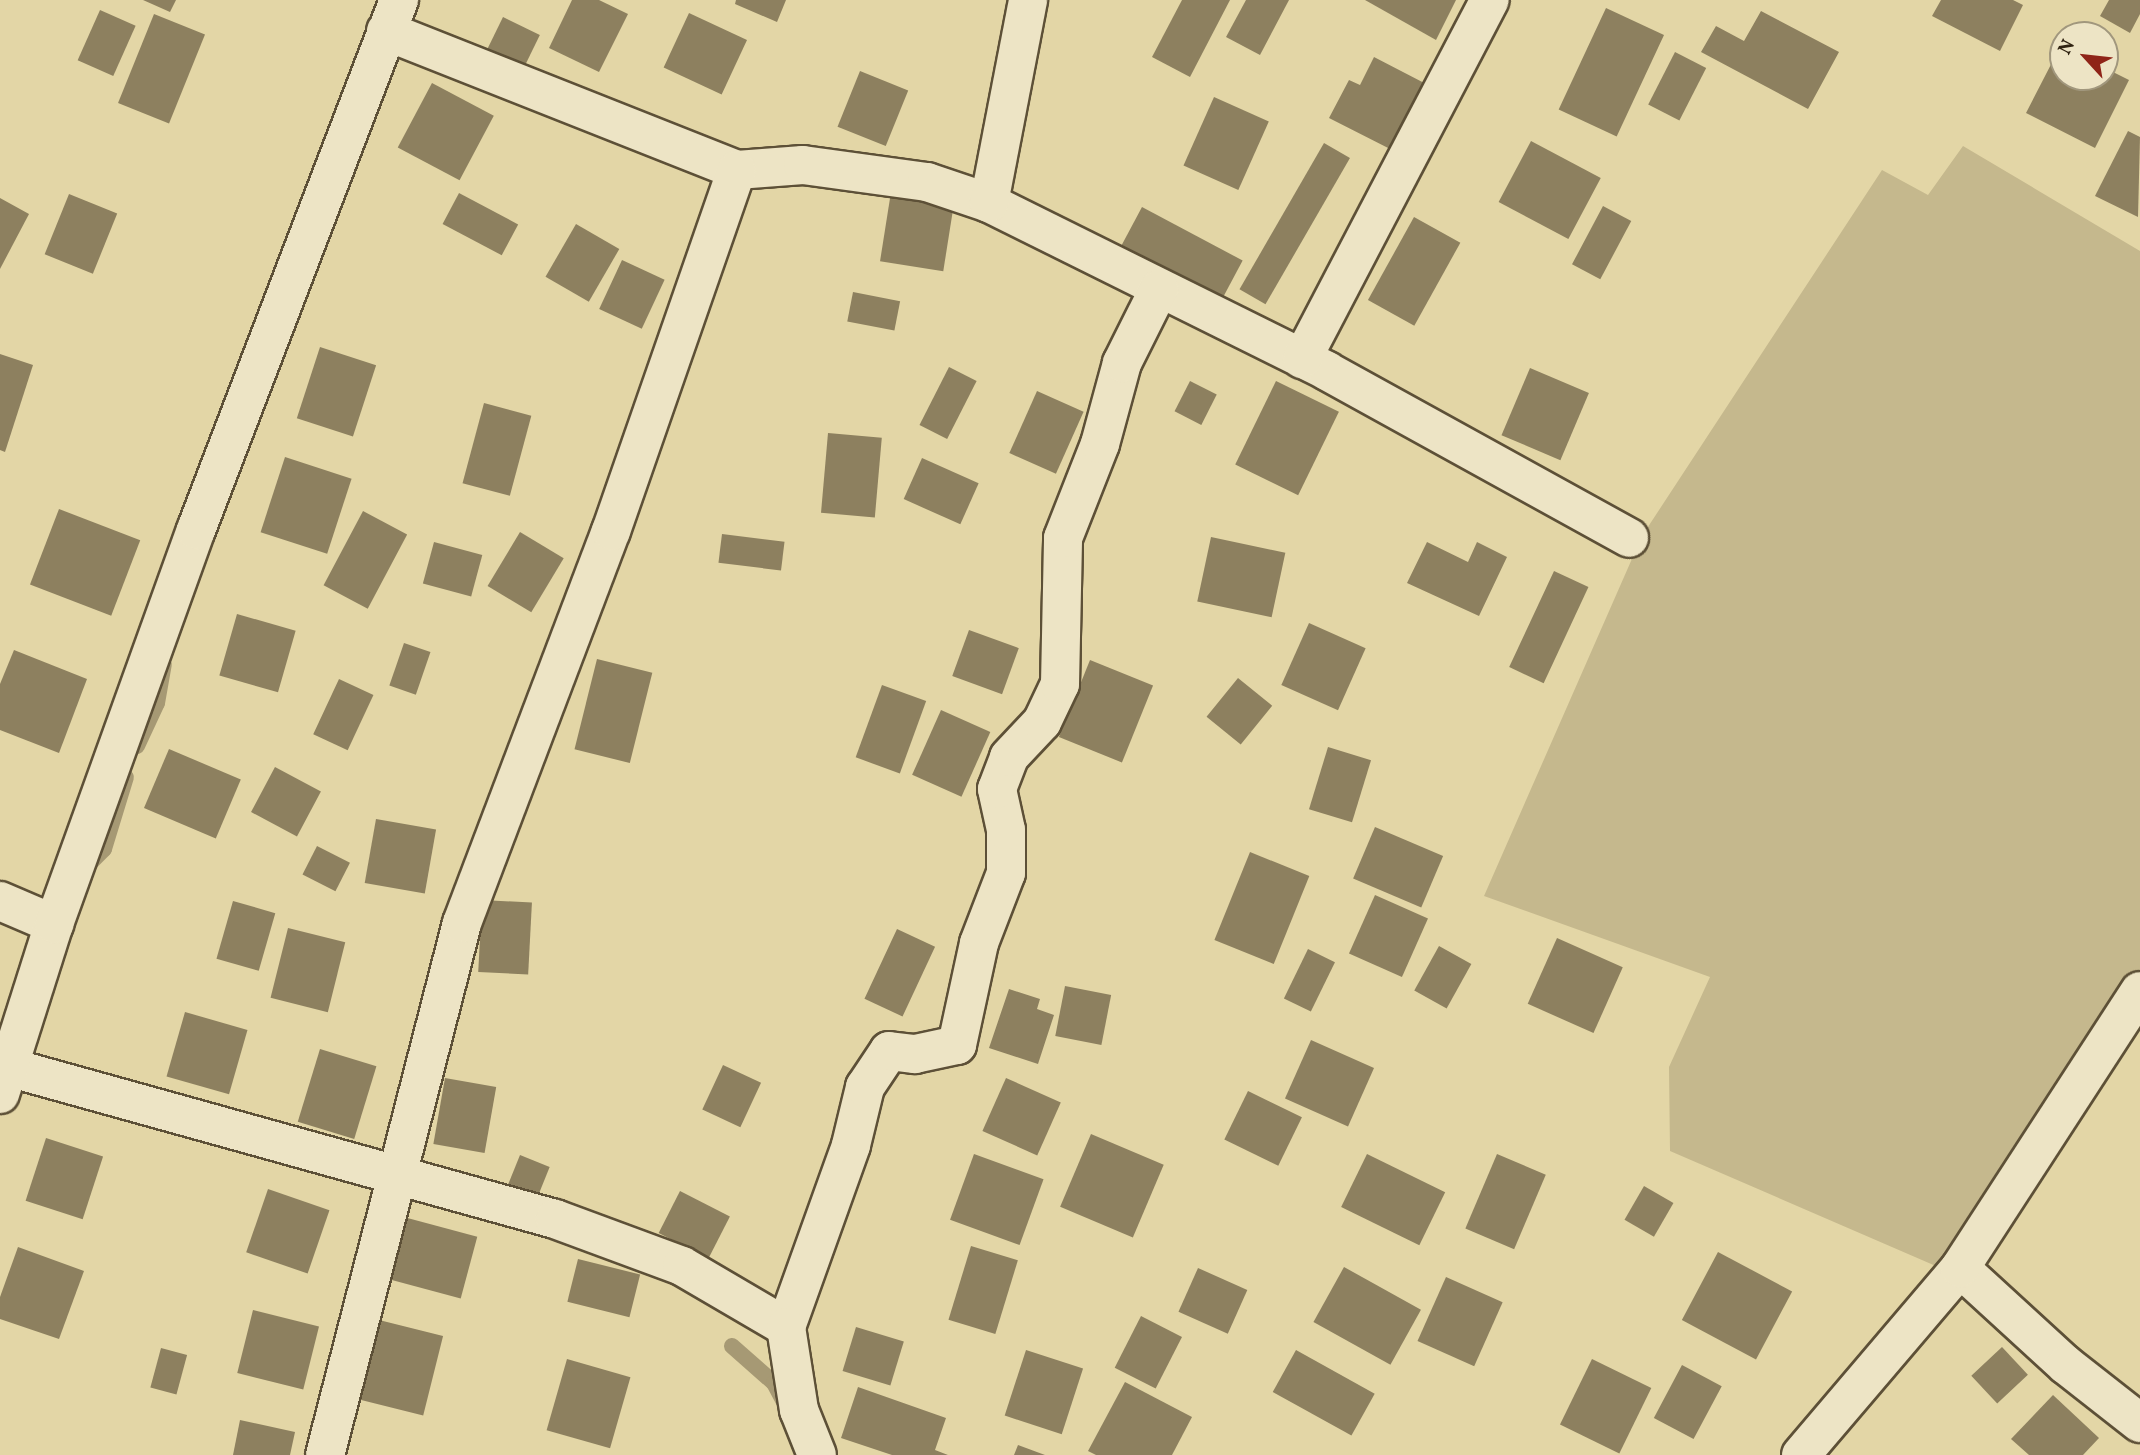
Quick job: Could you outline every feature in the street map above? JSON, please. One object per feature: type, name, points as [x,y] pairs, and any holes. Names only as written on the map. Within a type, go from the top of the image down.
[{"type":"street","points":[[989,203],[1028,0]]},
{"type":"street","points":[[1301,359],[1490,0]]},
{"type":"street","points":[[786,1327],[682,1266],[555,1219],[396,1176],[4,1080],[54,925],[195,530],[392,15],[737,170],[803,165],[927,182],[989,203],[1301,359],[1629,538]]},
{"type":"street","points":[[325,1455],[462,923],[611,531],[737,170]]},
{"type":"street","points":[[817,1455],[799,1410],[786,1327],[851,1145],[865,1087],[889,1051],[915,1054],[957,1045],[979,943],[1006,873],[1006,830],[997,789],[1009,757],[1042,722],[1060,684],[1063,538],[1100,444],[1122,363],[1158,289]]},
{"type":"street","points":[[0,901],[54,925]]},
{"type":"street","points":[[1801,1455],[1960,1268],[2140,991]]},
{"type":"street","points":[[1960,1268],[2066,1365],[2140,1423]]},
{"type":"shaded area","points":[[1963,146],[2140,251],[2140,987],[1952,1273],[1670,1151],[1669,1067],[1710,977],[1484,896],[1642,536],[1882,170],[1928,195]]},
{"type":"building","points":[[143,0],[176,0],[170,12]]},
{"type":"building","points":[[572,0],[599,0],[628,14],[599,72],[549,48]]},
{"type":"building","points":[[736,0],[786,0],[777,22],[735,4]]},
{"type":"building","points":[[1182,0],[1230,0],[1190,77],[1152,57]]},
{"type":"building","points":[[1246,0],[1289,0],[1260,55],[1226,37]]},
{"type":"building","points":[[1365,0],[1456,0],[1436,40]]},
{"type":"building","points":[[1941,0],[2013,0],[2023,5],[2000,51],[1932,16]]},
{"type":"building","points":[[2109,0],[2140,0],[2140,14],[2130,33],[2119,27],[2119,21],[2109,21],[2100,16]]},
{"type":"building","points":[[1606,8],[1664,35],[1617,137],[1559,110]]},
{"type":"building","points":[[100,10],[136,26],[113,76],[78,60]]},
{"type":"building","points":[[1761,11],[1839,52],[1808,109],[1701,52],[1716,26],[1744,41]]},
{"type":"building","points":[[689,13],[747,40],[722,94],[664,67]]},
{"type":"building","points":[[154,14],[205,35],[169,124],[118,103]]},
{"type":"building","points":[[503,17],[540,35],[524,68],[487,50]]},
{"type":"building","points":[[1675,52],[1706,68],[1679,120],[1648,105]]},
{"type":"building","points":[[1374,57],[1430,86],[1396,152],[1329,118],[1349,80],[1360,85]]},
{"type":"building","points":[[2049,68],[2049,91],[2119,91],[2119,75],[2129,80],[2095,148],[2026,113]]},
{"type":"building","points":[[860,71],[908,90],[886,146],[838,127]]},
{"type":"building","points":[[432,83],[494,116],[460,180],[398,147]]},
{"type":"building","points":[[1214,97],[1269,121],[1238,190],[1183,166]]},
{"type":"building","points":[[2128,131],[2140,137],[2138,217],[2095,196]]},
{"type":"building","points":[[1531,141],[1601,178],[1568,239],[1499,202]]},
{"type":"building","points":[[1324,143],[1350,158],[1265,304],[1240,289]]},
{"type":"building","points":[[891,192],[954,202],[943,271],[880,261]]},
{"type":"building","points":[[459,193],[518,224],[502,255],[443,224]]},
{"type":"building","points":[[69,194],[117,213],[93,274],[45,254]]},
{"type":"building","points":[[0,198],[29,214],[0,269]]},
{"type":"building","points":[[1603,206],[1631,221],[1600,279],[1572,264]]},
{"type":"building","points":[[1142,207],[1243,261],[1222,299],[1121,246]]},
{"type":"building","points":[[1414,217],[1460,243],[1414,326],[1368,300]]},
{"type":"building","points":[[576,224],[619,249],[589,302],[546,277]]},
{"type":"building","points":[[622,260],[665,280],[642,329],[599,309]]},
{"type":"building","points":[[853,292],[900,301],[894,331],[847,321]]},
{"type":"building","points":[[320,347],[376,365],[353,437],[297,418]]},
{"type":"building","points":[[0,354],[33,365],[5,452],[0,450]]},
{"type":"building","points":[[949,367],[977,381],[947,439],[919,425]]},
{"type":"building","points":[[1530,368],[1589,393],[1560,460],[1501,435]]},
{"type":"building","points":[[1190,381],[1217,395],[1201,425],[1175,411]]},
{"type":"building","points":[[1276,381],[1339,412],[1298,495],[1235,465]]},
{"type":"building","points":[[1037,391],[1084,412],[1056,474],[1009,453]]},
{"type":"building","points":[[484,403],[531,416],[510,496],[463,483]]},
{"type":"building","points":[[828,433],[882,438],[875,517],[821,513]]},
{"type":"building","points":[[285,457],[352,479],[327,554],[261,532]]},
{"type":"building","points":[[922,458],[979,483],[960,524],[904,499]]},
{"type":"building","points":[[59,509],[140,540],[111,616],[30,585]]},
{"type":"building","points":[[363,511],[407,534],[368,609],[324,585]]},
{"type":"building","points":[[520,532],[564,558],[531,612],[488,586]]},
{"type":"building","points":[[722,534],[785,542],[781,570],[718,563]]},
{"type":"building","points":[[1211,537],[1285,553],[1272,617],[1197,602]]},
{"type":"building","points":[[434,542],[482,555],[471,596],[423,584]]},
{"type":"building","points":[[1427,542],[1468,562],[1477,542],[1507,557],[1479,616],[1407,583]]},
{"type":"building","points":[[1554,571],[1588,587],[1544,683],[1509,667]]},
{"type":"building","points":[[237,614],[296,631],[278,692],[219,676]]},
{"type":"building","points":[[1309,623],[1366,648],[1338,710],[1281,685]]},
{"type":"building","points":[[969,630],[1019,648],[1002,694],[952,676]]},
{"type":"building","points":[[404,643],[430,652],[416,695],[389,686]]},
{"type":"building","points":[[14,650],[87,679],[59,753],[0,730],[0,684]]},
{"type":"building","points":[[597,659],[652,673],[630,763],[575,749]]},
{"type":"building","points":[[1090,660],[1153,685],[1122,762],[1059,737]]},
{"type":"building","points":[[1238,678],[1272,706],[1241,745],[1207,717]]},
{"type":"building","points":[[339,679],[373,695],[348,750],[313,734]]},
{"type":"building","points":[[882,685],[926,701],[900,773],[856,757]]},
{"type":"building","points":[[941,710],[990,732],[961,797],[912,775]]},
{"type":"building","points":[[1328,747],[1371,760],[1352,822],[1309,809]]},
{"type":"building","points":[[169,749],[241,779],[216,838],[144,808]]},
{"type":"building","points":[[275,767],[321,791],[297,836],[251,812]]},
{"type":"building","points":[[376,819],[436,830],[425,894],[365,883]]},
{"type":"building","points":[[1375,827],[1443,856],[1421,907],[1353,879]]},
{"type":"building","points":[[317,846],[350,863],[335,891],[302,875]]},
{"type":"building","points":[[1250,852],[1309,876],[1274,964],[1214,940]]},
{"type":"building","points":[[1375,895],[1428,919],[1402,977],[1349,953]]},
{"type":"building","points":[[482,900],[532,903],[528,975],[478,972]]},
{"type":"building","points":[[233,901],[275,913],[259,971],[216,959]]},
{"type":"building","points":[[288,928],[345,942],[328,1012],[271,998]]},
{"type":"building","points":[[897,929],[935,947],[903,1017],[864,999]]},
{"type":"building","points":[[1557,938],[1623,967],[1593,1033],[1528,1004]]},
{"type":"building","points":[[1439,946],[1471,964],[1447,1009],[1414,991]]},
{"type":"building","points":[[1308,949],[1335,962],[1311,1012],[1284,998]]},
{"type":"building","points":[[1065,986],[1111,995],[1101,1045],[1055,1036]]},
{"type":"building","points":[[1009,989],[1040,999],[1037,1009],[1054,1015],[1038,1064],[989,1048]]},
{"type":"building","points":[[185,1012],[247,1030],[229,1094],[167,1076]]},
{"type":"building","points":[[1311,1040],[1374,1068],[1348,1127],[1285,1098]]},
{"type":"building","points":[[320,1049],[376,1066],[354,1139],[298,1122]]},
{"type":"building","points":[[723,1065],[761,1083],[740,1127],[702,1109]]},
{"type":"building","points":[[445,1078],[496,1087],[485,1153],[433,1144]]},
{"type":"building","points":[[1006,1078],[1061,1102],[1037,1155],[982,1131]]},
{"type":"building","points":[[1248,1091],[1302,1117],[1278,1166],[1224,1140]]},
{"type":"building","points":[[1091,1134],[1164,1165],[1133,1238],[1060,1207]]},
{"type":"building","points":[[46,1138],[103,1157],[83,1219],[26,1201]]},
{"type":"building","points":[[974,1154],[1044,1179],[1020,1245],[950,1220]]},
{"type":"building","points":[[1367,1154],[1445,1192],[1419,1245],[1341,1207]]},
{"type":"building","points":[[1497,1154],[1546,1175],[1514,1249],[1465,1229]]},
{"type":"building","points":[[520,1155],[550,1167],[535,1202],[506,1190]]},
{"type":"building","points":[[1644,1186],[1673,1203],[1654,1237],[1624,1220]]},
{"type":"building","points":[[268,1189],[329,1210],[308,1274],[246,1252]]},
{"type":"building","points":[[680,1191],[730,1216],[709,1258],[659,1233]]},
{"type":"building","points":[[400,1216],[477,1237],[461,1299],[383,1278]]},
{"type":"building","points":[[971,1246],[1018,1260],[995,1334],[948,1320]]},
{"type":"building","points":[[18,1247],[84,1271],[59,1339],[0,1319],[0,1297]]},
{"type":"building","points":[[1718,1252],[1792,1291],[1756,1359],[1682,1320]]},
{"type":"building","points":[[578,1259],[640,1274],[629,1317],[567,1302]]},
{"type":"building","points":[[1344,1267],[1421,1310],[1390,1365],[1313,1322]]},
{"type":"building","points":[[1198,1268],[1247,1290],[1228,1334],[1178,1312]]},
{"type":"building","points":[[1446,1277],[1503,1302],[1474,1366],[1418,1341]]},
{"type":"building","points":[[253,1310],[319,1326],[303,1390],[237,1373]]},
{"type":"building","points":[[1141,1316],[1182,1337],[1156,1389],[1115,1368]]},
{"type":"building","points":[[379,1320],[443,1336],[423,1416],[359,1400]]},
{"type":"building","points":[[856,1327],[904,1342],[890,1386],[843,1371]]},
{"type":"building","points":[[2002,1347],[2028,1375],[1997,1403],[1971,1376]]},
{"type":"building","points":[[161,1348],[187,1355],[176,1395],[150,1388]]},
{"type":"building","points":[[1026,1350],[1083,1369],[1062,1434],[1005,1416]]},
{"type":"building","points":[[1296,1350],[1375,1394],[1351,1436],[1273,1392]]},
{"type":"building","points":[[567,1359],[630,1377],[610,1448],[547,1430]]},
{"type":"building","points":[[1592,1359],[1651,1388],[1619,1454],[1560,1425]]},
{"type":"building","points":[[1682,1365],[1722,1386],[1694,1439],[1654,1418]]},
{"type":"building","points":[[1125,1382],[1192,1417],[1172,1455],[1096,1455],[1088,1451]]},
{"type":"building","points":[[858,1387],[946,1418],[935,1450],[948,1455],[892,1455],[841,1438]]},
{"type":"building","points":[[2053,1395],[2099,1438],[2083,1455],[2029,1455],[2011,1439]]},
{"type":"building","points":[[240,1420],[295,1432],[290,1455],[233,1455]]},
{"type":"building","points":[[1018,1445],[1045,1455],[1014,1455]]},
{"type":"waterway","points":[[137,746],[157,703],[164,665]]},
{"type":"waterway","points":[[87,866],[104,849],[126,777]]},
{"type":"waterway","points":[[732,1346],[774,1383],[785,1404]]}]
